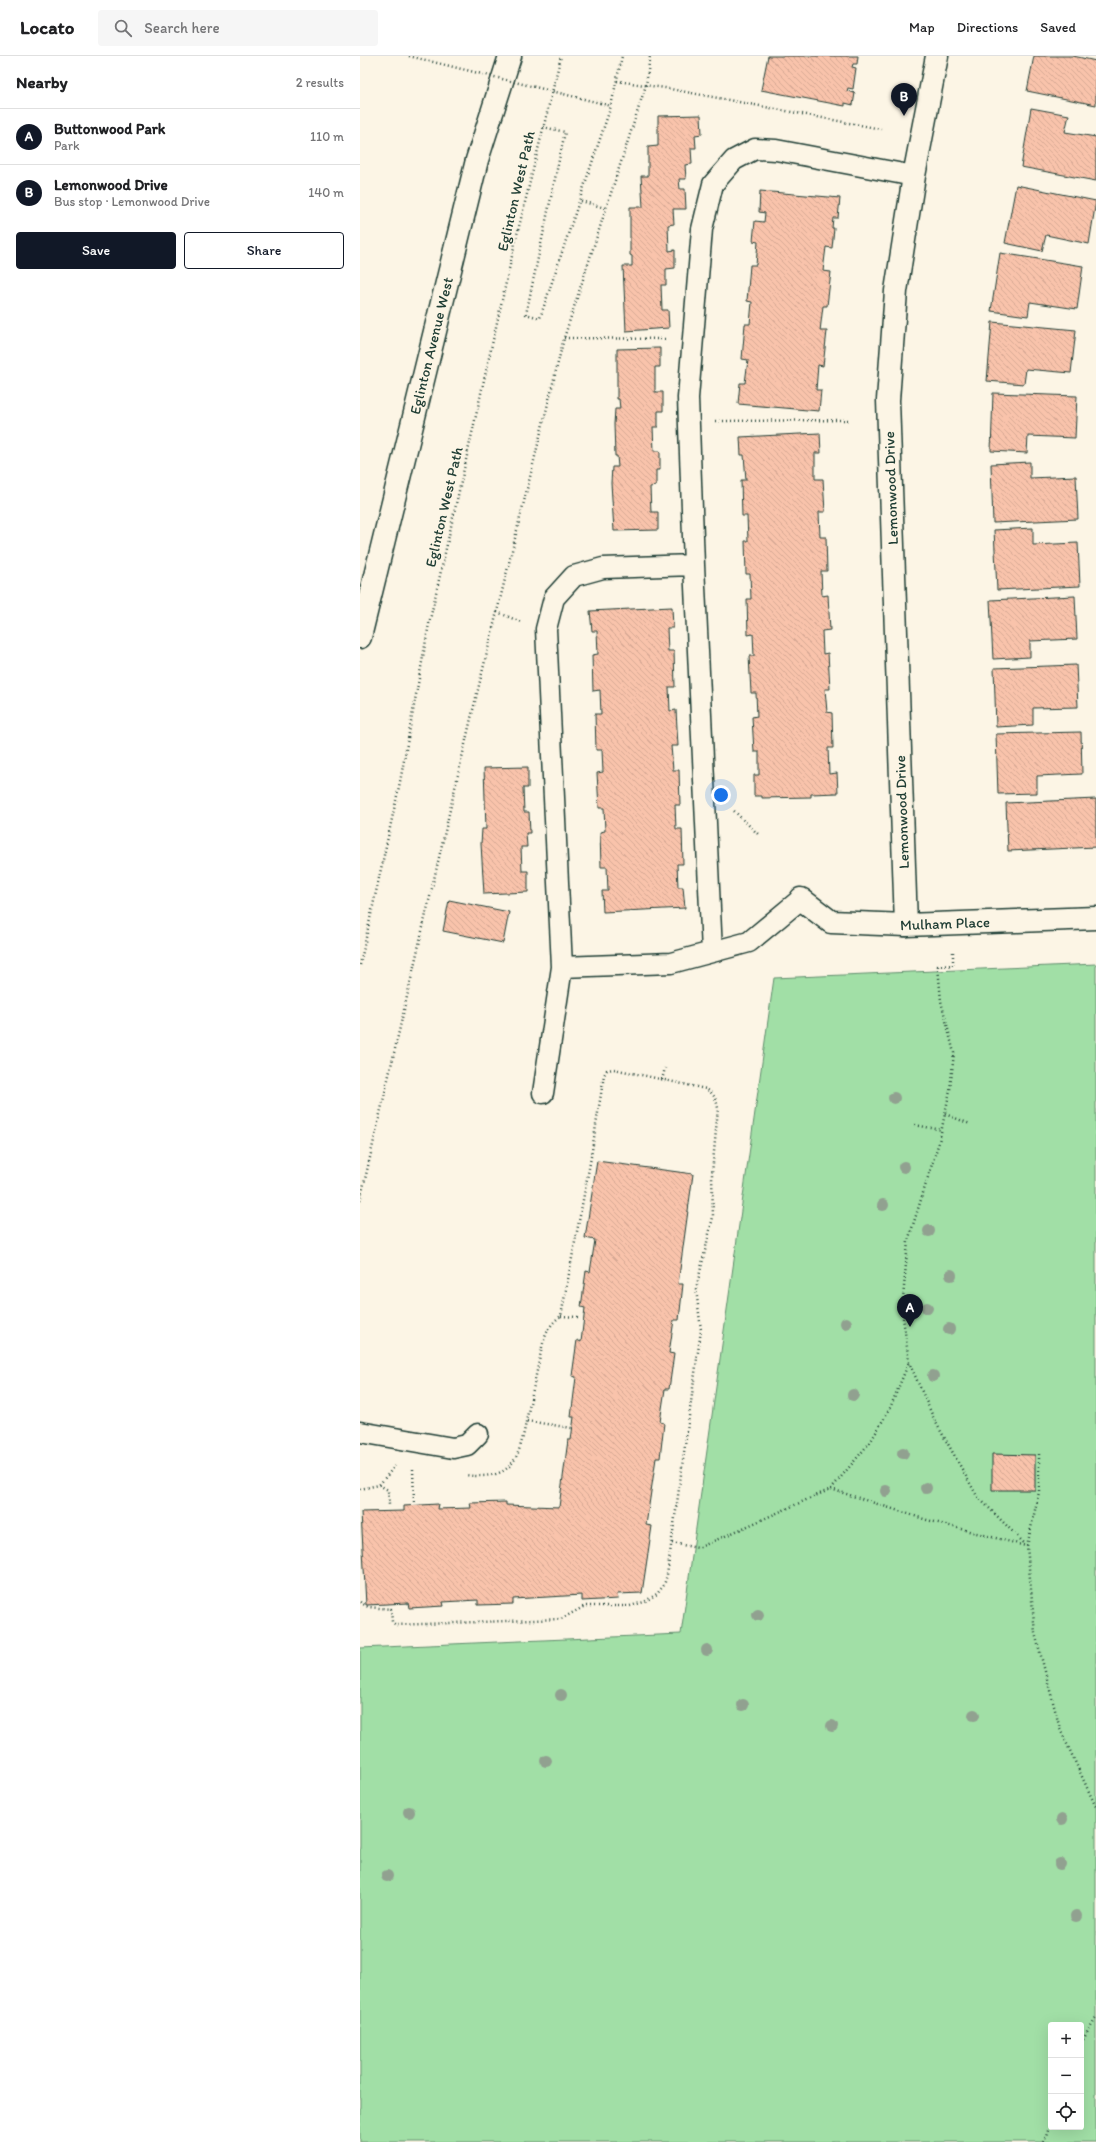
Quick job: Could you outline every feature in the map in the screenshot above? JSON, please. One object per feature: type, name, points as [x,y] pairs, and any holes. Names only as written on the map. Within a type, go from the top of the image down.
[{"type":"street","name":"Eglinton Avenue West","points":[[360,637],[477,160],[510,56]]},
{"type":"street","name":"Lemonwood Drive","points":[[906,925],[888,400],[896,291],[914,176],[938,56]]},
{"type":"street","name":"Mulham Place","points":[[802,899],[831,922],[906,925],[1096,918]]},
{"type":"lane","points":[[712,952],[694,565],[688,398],[702,229],[713,184],[734,160],[755,149],[776,150],[914,176]]},
{"type":"lane","points":[[543,1093],[562,967],[546,629],[554,598],[574,576],[602,568],[694,565]]},
{"type":"lane","points":[[562,967],[671,963],[748,942],[802,899]]},
{"type":"lane","points":[[360,1432],[453,1448],[467,1445],[478,1434]]},
{"type":"path","points":[[409,56],[611,106]]},
{"type":"path","name":"Eglinton West Path","points":[[360,965],[400,782],[429,624],[543,127],[561,56]]},
{"type":"path","points":[[543,127],[565,132],[526,314],[540,318],[581,201],[611,106],[622,56]]},
{"type":"path","points":[[360,1201],[472,714],[564,338],[646,85],[650,56]]},
{"type":"path","points":[[617,81],[646,85],[881,129]]},
{"type":"path","points":[[581,201],[605,208]]},
{"type":"path","points":[[564,338],[693,339]]},
{"type":"path","points":[[707,421],[849,420]]},
{"type":"path","points":[[729,806],[759,834]]},
{"type":"path","points":[[952,946],[954,966],[938,966],[941,1001],[954,1053],[942,1130],[926,1189],[908,1241],[902,1310],[910,1362],[934,1419],[977,1496],[1027,1546]]},
{"type":"path","points":[[662,1080],[666,1068]]},
{"type":"path","points":[[360,1602],[368,1607],[391,1609],[392,1622],[396,1625],[561,1619],[585,1606],[630,1606],[644,1602],[657,1594],[664,1585],[672,1543],[700,1330],[696,1288],[713,1217],[712,1174],[718,1108],[717,1099],[706,1089],[614,1069],[607,1070],[604,1075],[590,1163],[561,1316],[545,1332],[520,1451],[507,1468],[495,1475],[485,1477],[459,1474]]},
{"type":"path","points":[[945,1114],[970,1124]]},
{"type":"path","points":[[915,1125],[942,1130]]},
{"type":"path","points":[[561,1316],[578,1317]]},
{"type":"path","points":[[672,1543],[698,1548],[831,1489],[871,1441],[890,1408],[910,1362]]},
{"type":"path","points":[[527,1421],[572,1428]]},
{"type":"path","points":[[1039,1454],[1039,1492],[1027,1546],[1035,1633],[1058,1721],[1085,1786],[1096,1807]]},
{"type":"path","points":[[360,1489],[379,1485],[399,1461]]},
{"type":"path","points":[[413,1464],[414,1502]]},
{"type":"path","points":[[379,1485],[388,1490],[389,1505]]},
{"type":"path","points":[[831,1489],[926,1520],[1027,1546]]},
{"type":"path","points":[[1084,2038],[1096,2017]]},
{"type":"path","points":[[1044,2142],[1048,2129]]},
{"type":"green space","points":[[1096,964],[1096,2142],[360,2142],[360,1648],[681,1634],[774,978]]},
{"type":"building","points":[[768,56],[858,56],[857,64],[853,64],[852,67],[856,68],[853,89],[848,88],[847,91],[855,93],[853,105],[845,103],[845,106],[761,90]]},
{"type":"building","points":[[1034,56],[1073,56],[1096,61],[1096,105],[1027,91]]},
{"type":"building","points":[[1031,108],[1069,115],[1065,132],[1096,137],[1096,181],[1021,167]]},
{"type":"building","points":[[701,115],[702,134],[695,135],[696,148],[691,148],[692,164],[685,165],[686,179],[679,179],[680,189],[685,189],[686,209],[673,209],[674,224],[668,225],[669,251],[675,250],[675,268],[666,269],[666,285],[661,285],[662,310],[668,310],[669,328],[626,331],[623,266],[632,266],[632,256],[630,255],[630,207],[643,207],[641,176],[648,176],[648,147],[658,146],[658,116]]},
{"type":"building","points":[[1016,185],[1096,201],[1089,244],[1046,235],[1042,251],[1005,243]]},
{"type":"building","points":[[760,191],[840,198],[838,218],[833,218],[832,228],[834,228],[832,248],[826,247],[823,271],[831,272],[827,306],[823,306],[820,331],[827,331],[823,366],[818,365],[816,390],[821,390],[819,411],[738,404],[740,383],[745,383],[748,360],[742,359],[745,324],[750,324],[752,302],[747,301],[750,265],[756,265],[758,242],[753,241],[755,221],[764,222],[765,213],[759,212]]},
{"type":"building","points":[[1000,253],[1083,266],[1077,309],[1030,302],[1028,316],[991,311]]},
{"type":"building","points":[[992,322],[1076,330],[1071,373],[1026,369],[1024,384],[987,381]]},
{"type":"building","points":[[660,348],[660,367],[655,367],[655,392],[663,392],[663,411],[658,411],[658,427],[653,427],[654,451],[660,451],[660,470],[656,470],[656,486],[650,487],[651,512],[658,512],[658,530],[614,531],[611,483],[612,467],[618,467],[617,456],[615,456],[614,424],[615,409],[620,409],[619,399],[617,399],[617,349]]},
{"type":"building","points":[[993,393],[1077,396],[1075,438],[1028,436],[1027,453],[991,451]]},
{"type":"building","points":[[820,433],[821,453],[815,453],[815,479],[823,479],[825,512],[819,512],[820,537],[826,537],[827,571],[821,571],[822,596],[828,595],[830,630],[822,631],[823,654],[828,653],[830,689],[825,689],[827,712],[832,713],[833,748],[828,748],[829,774],[837,773],[838,793],[811,794],[811,797],[762,798],[762,796],[754,796],[754,775],[759,775],[759,752],[754,752],[752,717],[757,716],[756,693],[751,693],[749,656],[754,656],[753,634],[748,635],[747,599],[751,599],[750,574],[746,574],[745,541],[748,541],[747,516],[742,516],[741,480],[746,480],[744,455],[741,455],[740,437]]},
{"type":"building","points":[[1030,462],[1030,478],[1076,476],[1078,519],[993,523],[991,464]]},
{"type":"building","points":[[1033,528],[1033,545],[1078,543],[1080,586],[997,590],[994,530]]},
{"type":"building","points":[[1075,596],[1077,639],[1030,641],[1030,657],[993,659],[990,600]]},
{"type":"building","points":[[672,607],[673,628],[667,628],[668,651],[674,651],[675,687],[669,687],[670,711],[676,710],[678,746],[671,746],[673,770],[679,770],[680,805],[675,805],[676,829],[682,829],[683,864],[677,864],[678,887],[683,887],[685,908],[603,912],[602,891],[608,891],[607,867],[601,867],[600,832],[605,831],[604,808],[599,808],[597,773],[603,772],[602,750],[596,750],[595,714],[601,714],[600,690],[593,691],[592,655],[598,654],[597,631],[592,631],[590,611]]},
{"type":"building","points":[[1076,665],[1078,707],[1033,708],[1033,725],[996,727],[994,668]]},
{"type":"building","points":[[1081,732],[1082,774],[1037,776],[1037,793],[998,794],[996,734]]},
{"type":"building","points":[[528,767],[528,788],[523,788],[524,812],[529,812],[530,833],[526,833],[527,847],[521,847],[522,871],[528,871],[528,892],[484,894],[481,844],[482,829],[486,829],[484,768]]},
{"type":"building","points":[[1096,799],[1096,847],[1008,851],[1006,803]]},
{"type":"building","points":[[449,900],[509,912],[503,943],[443,931]]},
{"type":"building","points":[[597,1161],[693,1174],[678,1284],[683,1284],[679,1320],[674,1320],[669,1353],[674,1354],[669,1389],[665,1389],[660,1422],[664,1423],[660,1458],[656,1458],[646,1525],[652,1526],[642,1593],[617,1594],[618,1599],[582,1601],[582,1595],[513,1599],[513,1604],[478,1605],[478,1600],[443,1602],[444,1606],[409,1608],[408,1603],[366,1605],[361,1512],[404,1511],[404,1506],[438,1504],[437,1509],[471,1508],[470,1503],[506,1502],[506,1505],[559,1507],[568,1440],[571,1440],[574,1417],[571,1417],[576,1377],[572,1376],[577,1340],[581,1342],[585,1308],[581,1307],[586,1271],[590,1272],[595,1240],[585,1238]]},
{"type":"building","points":[[992,1454],[1035,1455],[1035,1490],[992,1490]]},
{"type":"place","name":"Lemonwood Drive","points":[[904,116]]},
{"type":"place","name":"Buttonwood Park","points":[[910,1327]]}]
